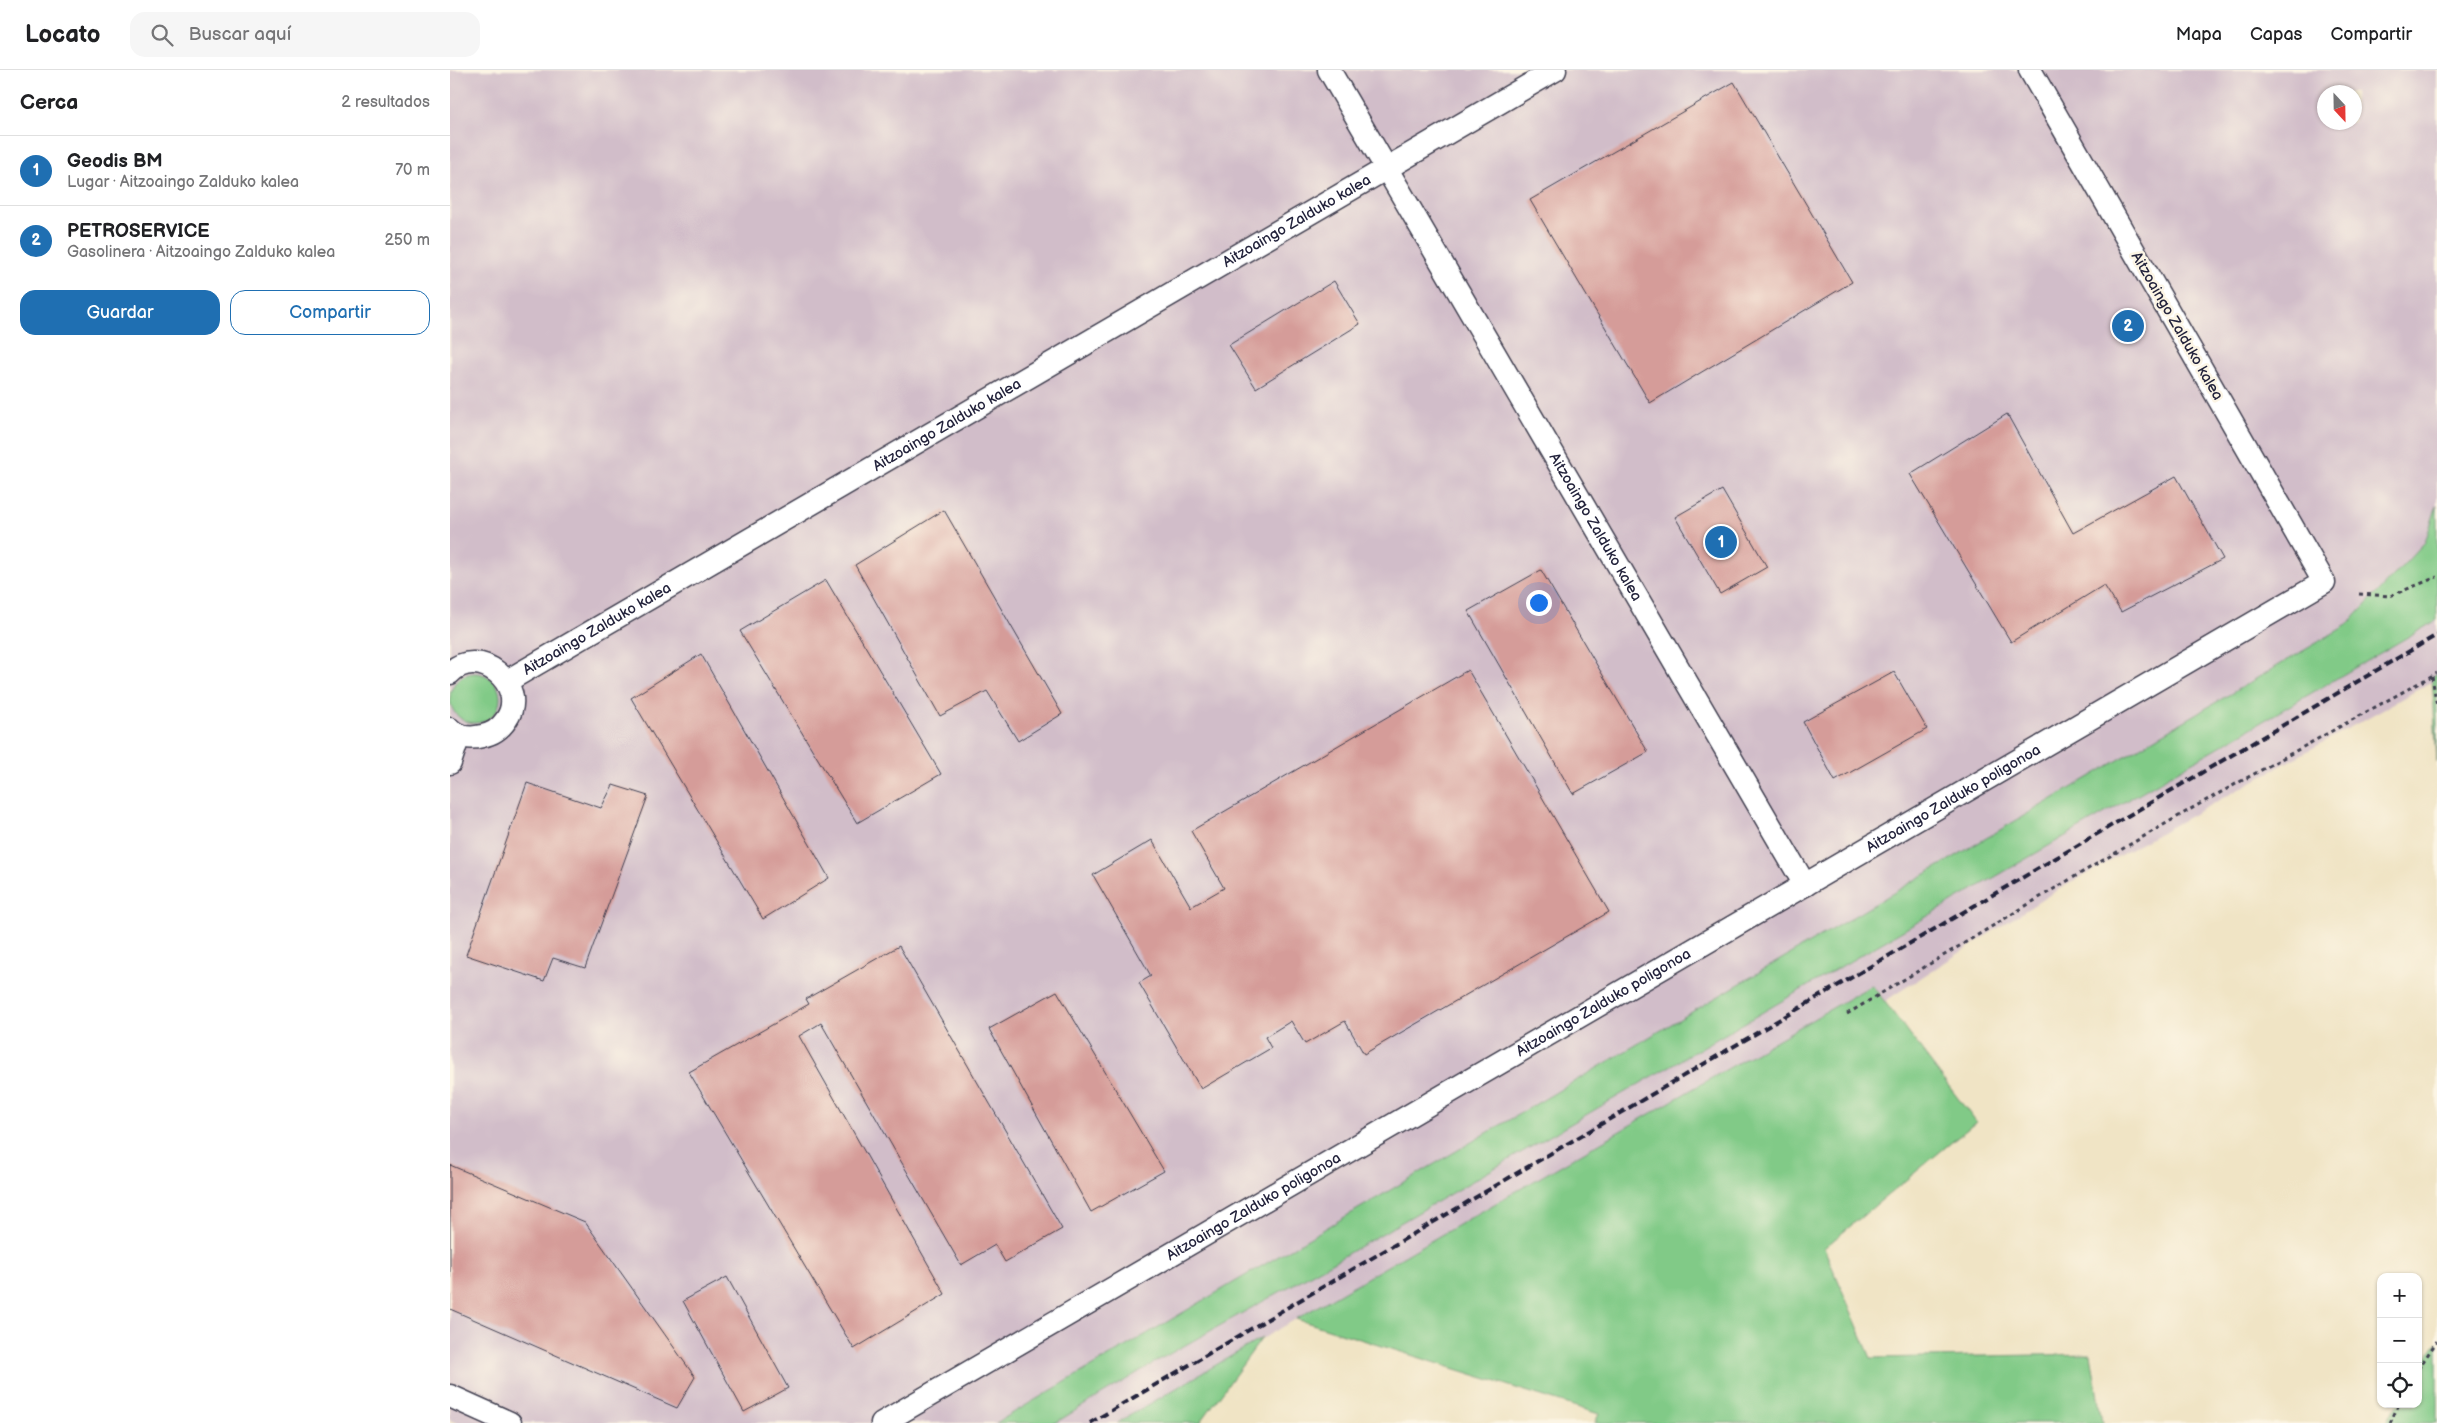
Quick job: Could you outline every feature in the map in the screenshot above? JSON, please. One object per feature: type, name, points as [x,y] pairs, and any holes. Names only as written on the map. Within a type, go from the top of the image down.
[{"type":"street","name":"Aitzoaingo Zalduko kalea","points":[[1329,70],[1805,885]]},
{"type":"street","name":"Aitzoaingo Zalduko kalea","points":[[507,681],[1554,70]]},
{"type":"street","name":"Aitzoaingo Zalduko kalea","points":[[2030,70],[2324,582]]},
{"type":"street","name":"Aitzoaingo Zalduko poligonoa","points":[[882,1423],[2324,582]]},
{"type":"street","points":[[450,764],[453,732],[472,738],[490,735],[501,728],[509,717],[512,706],[512,692],[507,681],[491,666],[478,663],[451,668]]},
{"type":"street","points":[[450,1396],[510,1423]]},
{"type":"path","points":[[2359,594],[2390,596],[2437,577]]},
{"type":"path","points":[[1847,1014],[2057,887],[2196,806],[2437,673]]},
{"type":"path","points":[[2432,676],[2437,708]]},
{"type":"path","points":[[2422,1363],[2437,1340]]},
{"type":"path","points":[[2390,1423],[2397,1408]]},
{"type":"shaded area","points":[[450,70],[2437,70],[2437,505],[2425,542],[2347,625],[996,1423],[457,1423],[450,1420]]},
{"type":"shaded area","points":[[2437,620],[2437,679],[2054,892],[1885,1001],[1872,985],[1117,1423],[1055,1423],[1157,1361],[1340,1258]]},
{"type":"green space","points":[[2437,505],[2437,620],[1340,1258],[1157,1361],[1055,1423],[996,1423],[2347,625],[2425,542]]},
{"type":"green space","points":[[470,673],[480,673],[493,680],[500,693],[500,703],[493,716],[480,723],[470,723],[461,719],[454,712],[450,703],[450,693],[454,684],[461,677]]},
{"type":"green space","points":[[2437,674],[2437,762],[2432,676]]},
{"type":"green space","points":[[1872,985],[1976,1122],[1824,1248],[1871,1358],[2091,1354],[2102,1423],[1595,1423],[1599,1414],[1296,1319]]},
{"type":"green space","points":[[1262,1338],[1200,1423],[1117,1423]]},
{"type":"green space","points":[[2437,1342],[2437,1423],[2386,1423],[2395,1408],[2422,1408],[2422,1363]]},
{"type":"building","points":[[1734,82],[1852,282],[1650,403],[1530,200]]},
{"type":"building","points":[[1334,281],[1360,324],[1256,388],[1229,345]]},
{"type":"building","points":[[2007,414],[2073,533],[2176,476],[2223,559],[2121,612],[2104,585],[2011,642],[1910,474]]},
{"type":"building","points":[[1722,490],[1767,567],[1720,594],[1675,517]]},
{"type":"building","points":[[944,510],[1062,714],[1018,741],[987,691],[940,716],[855,565]]},
{"type":"building","points":[[1541,570],[1648,752],[1573,794],[1468,611]]},
{"type":"building","points":[[826,580],[941,774],[857,823],[740,631]]},
{"type":"building","points":[[701,654],[829,878],[763,919],[631,698]]},
{"type":"building","points":[[1468,670],[1609,912],[1364,1054],[1345,1021],[1305,1044],[1291,1021],[1265,1037],[1271,1048],[1201,1089],[1139,983],[1151,976],[1093,875],[1152,840],[1191,907],[1224,888],[1191,831]]},
{"type":"building","points":[[1894,672],[1927,729],[1835,781],[1803,722]]},
{"type":"building","points":[[527,783],[601,808],[613,785],[648,796],[585,968],[553,958],[544,981],[466,955]]},
{"type":"building","points":[[899,946],[1062,1229],[1005,1262],[995,1245],[961,1265],[821,1023],[799,1036],[945,1294],[854,1349],[689,1072],[809,1004],[806,999]]},
{"type":"building","points":[[1057,991],[1164,1171],[1091,1212],[989,1029]]},
{"type":"building","points":[[450,1165],[585,1222],[695,1377],[677,1408],[450,1309]]},
{"type":"building","points":[[727,1277],[788,1388],[744,1412],[683,1301]]},
{"type":"railway","points":[[1090,1423],[2437,635]]},
{"type":"place","name":"PETROSERVICE","points":[[2128,326]]},
{"type":"place","name":"Geodis BM","points":[[1721,542]]}]
